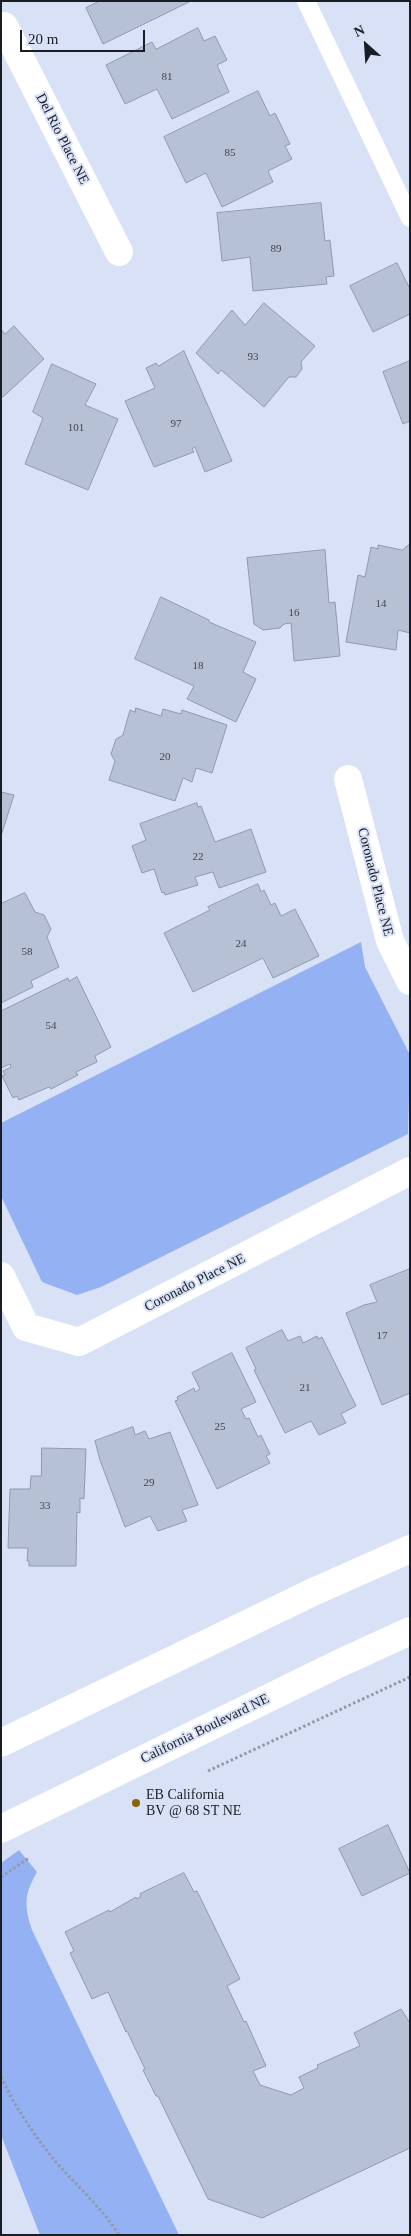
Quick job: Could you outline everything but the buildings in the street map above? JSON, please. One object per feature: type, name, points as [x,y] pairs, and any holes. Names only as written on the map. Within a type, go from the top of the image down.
[{"type":"street","name":"Del Rio Place NE","points":[[2,25],[119,252]]},
{"type":"street","name":"Coronado Place NE","points":[[348,779],[390,941],[410,982]]},
{"type":"street","name":"Coronado Place NE","points":[[1,1276],[26,1327],[80,1342],[410,1171]]},
{"type":"street","points":[[1,1743],[313,1592],[410,1549]]},
{"type":"street","name":"California Boulevard NE","points":[[1,1829],[338,1664],[410,1631]]},
{"type":"lane","points":[[306,1],[410,218]]},
{"type":"path","points":[[200,1774],[410,1677]]},
{"type":"path","points":[[1,1878],[36,1854]]},
{"type":"path","points":[[1,2078],[12,2101],[51,2156],[110,2220],[119,2235]]},
{"type":"shaded area","points":[[361,942],[365,967],[410,1055],[408,1134],[101,1287],[77,1295],[42,1282],[1,1196],[1,1123]]},
{"type":"shaded area","points":[[19,1850],[37,1872],[30,1887],[27,1900],[32,1930],[179,2235],[40,2235],[1,2135],[1,1863]]},
{"type":"place","name":"EB California BV @ 68 ST NE","points":[[136,1803]]}]
